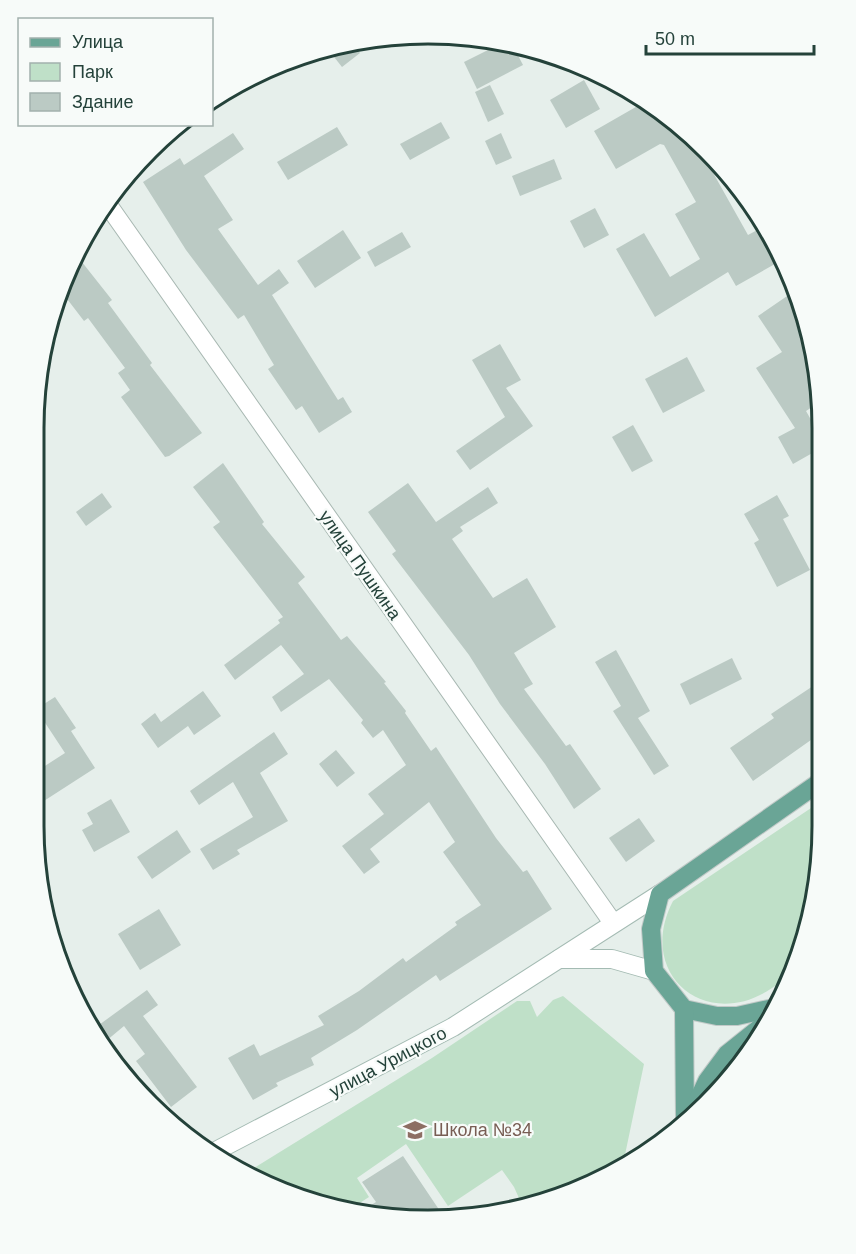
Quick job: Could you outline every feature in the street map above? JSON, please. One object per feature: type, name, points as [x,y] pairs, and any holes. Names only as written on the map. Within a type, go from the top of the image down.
[{"type":"main road","points":[[685,1112],[684,1009],[654,971],[651,929],[660,894],[812,788]]},
{"type":"main road","points":[[684,1009],[717,1016],[737,1016],[766,1010]]},
{"type":"main road","points":[[699,1099],[707,1082],[727,1054],[751,1035]]},
{"type":"street","name":"улица Пушкина","points":[[111,210],[613,923]]},
{"type":"street","name":"улица Урицкого","points":[[220,1150],[445,1032],[660,894]]},
{"type":"street","points":[[557,959],[612,959],[654,971]]},
{"type":"green space","points":[[812,807],[812,851],[805,901],[792,950],[778,984],[747,1000],[723,1004],[702,999],[684,989],[670,972],[663,952],[664,928],[673,901]]},
{"type":"green space","points":[[563,996],[644,1064],[625,1156],[620,1159],[575,1181],[519,1199],[502,1170],[448,1206],[406,1144],[357,1178],[369,1197],[358,1204],[304,1190],[253,1168],[432,1058],[517,1001],[530,1001],[537,1017],[553,1000]]},
{"type":"building","points":[[490,49],[518,54],[523,65],[477,89],[464,62]]},
{"type":"building","points":[[358,50],[360,53],[342,67],[333,56]]},
{"type":"building","points":[[584,80],[600,109],[566,128],[550,100]]},
{"type":"building","points":[[490,85],[504,114],[488,122],[475,92]]},
{"type":"building","points":[[638,106],[642,108],[682,139],[709,165],[748,235],[757,230],[775,264],[736,286],[728,272],[655,317],[616,249],[644,233],[670,277],[700,259],[675,214],[696,202],[664,145],[660,144],[616,169],[594,131]]},
{"type":"building","points":[[441,122],[450,138],[410,160],[400,144]]},
{"type":"building","points":[[337,127],[348,145],[288,180],[277,162]]},
{"type":"building","points":[[233,133],[244,149],[204,176],[233,220],[218,229],[258,285],[279,269],[289,283],[272,295],[338,400],[343,397],[352,412],[319,433],[302,406],[296,410],[268,369],[274,365],[244,315],[238,319],[186,250],[143,182],[180,158],[184,165]]},
{"type":"building","points":[[501,133],[512,158],[496,165],[485,141]]},
{"type":"building","points":[[554,159],[562,179],[520,196],[512,176]]},
{"type":"building","points":[[595,208],[609,235],[584,248],[570,221]]},
{"type":"building","points":[[343,230],[361,258],[315,288],[297,261]]},
{"type":"building","points":[[402,232],[411,247],[375,267],[367,252]]},
{"type":"building","points":[[81,261],[112,300],[108,303],[152,363],[150,365],[202,433],[165,457],[121,397],[130,390],[118,373],[125,368],[88,318],[84,321],[66,298]]},
{"type":"building","points":[[789,295],[805,353],[812,403],[812,407],[806,411],[812,422],[812,453],[793,464],[778,437],[795,428],[756,368],[782,352],[758,316]]},
{"type":"building","points":[[500,344],[521,380],[506,388],[533,426],[470,470],[456,451],[505,417],[472,360]]},
{"type":"building","points":[[687,357],[705,391],[663,413],[645,379]]},
{"type":"building","points":[[633,425],[653,461],[632,472],[612,437]]},
{"type":"building","points":[[223,463],[264,522],[262,524],[305,577],[298,583],[341,640],[347,636],[386,682],[384,683],[406,711],[405,713],[431,751],[436,747],[496,838],[523,872],[527,870],[552,909],[440,981],[436,975],[357,1030],[311,1058],[314,1065],[276,1083],[278,1086],[253,1100],[228,1058],[254,1044],[260,1056],[324,1025],[318,1016],[359,991],[403,958],[406,962],[457,925],[455,922],[481,905],[443,852],[455,842],[429,802],[370,849],[380,862],[364,874],[342,846],[384,814],[368,794],[406,765],[383,730],[373,738],[361,723],[363,720],[329,679],[281,712],[272,697],[304,674],[281,645],[235,680],[224,665],[280,623],[278,620],[283,617],[213,527],[220,522],[193,487]]},
{"type":"building","points":[[408,483],[436,522],[488,487],[498,503],[460,527],[463,531],[452,539],[493,598],[527,578],[556,627],[514,653],[533,684],[524,689],[566,746],[570,744],[601,789],[574,809],[545,764],[500,704],[469,655],[392,554],[396,551],[368,512]]},
{"type":"building","points":[[102,493],[112,507],[86,526],[76,512]]},
{"type":"building","points":[[777,495],[789,516],[783,519],[810,570],[777,587],[754,543],[759,540],[744,514]]},
{"type":"building","points":[[616,650],[650,711],[638,718],[669,766],[654,775],[613,711],[621,706],[595,662]]},
{"type":"building","points":[[732,658],[742,679],[690,705],[680,684]]},
{"type":"building","points":[[812,687],[812,739],[753,781],[730,748],[774,718],[771,714]]},
{"type":"building","points":[[203,691],[221,716],[194,735],[188,726],[158,748],[141,724],[155,713],[161,722]]},
{"type":"building","points":[[55,697],[76,728],[71,731],[95,768],[44,801],[44,767],[65,753],[44,721],[44,704]]},
{"type":"building","points":[[274,732],[288,754],[260,773],[288,821],[237,850],[240,854],[213,870],[200,849],[253,817],[233,782],[199,805],[190,791]]},
{"type":"building","points":[[336,750],[355,773],[337,787],[319,764]]},
{"type":"building","points":[[111,799],[130,832],[94,852],[82,830],[93,824],[87,813]]},
{"type":"building","points":[[639,818],[655,841],[626,862],[609,838]]},
{"type":"building","points":[[177,830],[191,852],[152,879],[137,857]]},
{"type":"building","points":[[159,909],[181,945],[140,970],[118,934]]},
{"type":"building","points":[[147,990],[158,1005],[143,1016],[197,1087],[171,1107],[136,1061],[145,1054],[124,1026],[108,1040],[99,1025]]},
{"type":"building","points":[[403,1156],[439,1210],[403,1210],[370,1206],[376,1202],[362,1182]]},
{"type":"place","name":"Школа №34","points":[[415,1130]]}]
